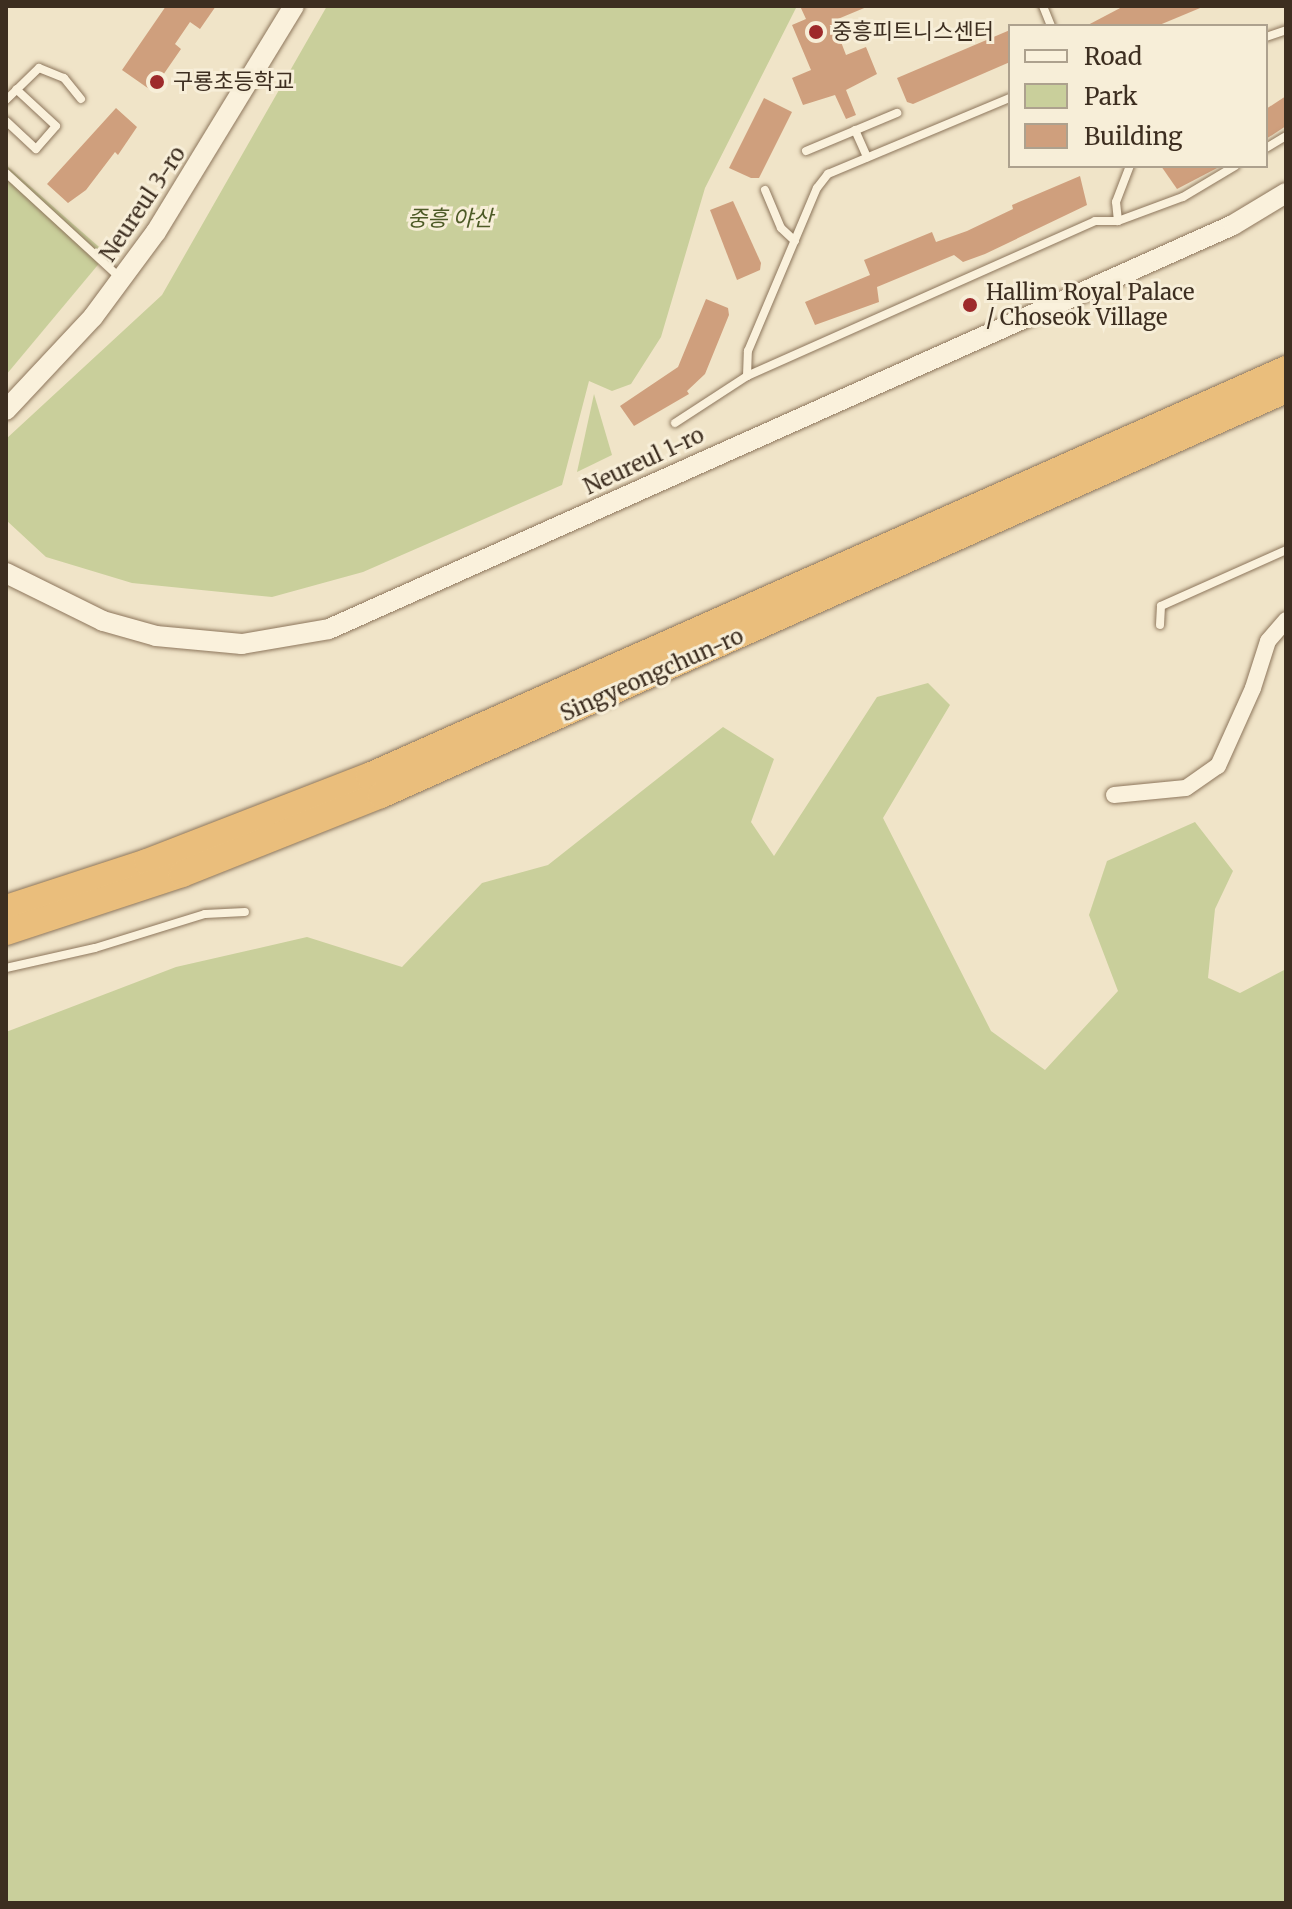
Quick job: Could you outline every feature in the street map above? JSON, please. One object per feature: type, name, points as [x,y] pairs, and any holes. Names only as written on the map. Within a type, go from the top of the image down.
[{"type":"highway","name":"Singyeongchun-ro","points":[[6,932],[79,911],[291,832],[1286,369]]},
{"type":"highway","name":"Singyeongchun-ro","points":[[6,908],[147,862],[369,776],[712,636],[1286,390]]},
{"type":"street","name":"Neureul 3-ro","points":[[6,410],[121,279],[156,232],[294,6]]},
{"type":"street","name":"Neureul 1-ro","points":[[6,573],[103,621],[156,636],[242,644],[329,629],[1233,225],[1286,193]]},
{"type":"street","points":[[1114,795],[1186,788],[1218,766],[1253,688],[1268,641],[1286,620]]},
{"type":"lane","points":[[6,100],[31,72],[50,69],[78,90],[81,99]]},
{"type":"lane","points":[[6,121],[36,149],[56,126],[16,89]]},
{"type":"lane","points":[[747,376],[748,351],[795,241],[828,174],[1008,99]]},
{"type":"lane","points":[[806,151],[897,113]]},
{"type":"lane","points":[[855,130],[867,157]]},
{"type":"lane","points":[[1268,147],[1286,136]]},
{"type":"lane","points":[[1118,221],[1116,202],[1129,168]]},
{"type":"lane","points":[[675,423],[747,376],[1095,221],[1118,221],[1183,197],[1232,168]]},
{"type":"lane","points":[[6,173],[121,279]]},
{"type":"lane","points":[[765,190],[781,228],[795,241]]},
{"type":"lane","points":[[1160,625],[1161,606],[1286,550]]},
{"type":"lane","points":[[6,968],[95,948],[205,914],[245,912]]},
{"type":"green space","name":"중흥 야산","points":[[327,6],[797,6],[705,188],[661,337],[631,384],[612,391],[589,381],[562,485],[363,572],[272,597],[132,583],[46,557],[6,520],[6,439],[162,295]]},
{"type":"green space","points":[[6,165],[107,254],[6,375]]},
{"type":"green space","points":[[594,394],[612,455],[577,472]]},
{"type":"green space","points":[[928,683],[950,705],[883,818],[991,1031],[1045,1070],[1118,991],[1089,915],[1107,861],[1195,822],[1233,871],[1215,909],[1208,978],[1240,993],[1286,969],[1286,1903],[6,1903],[6,1032],[176,967],[307,937],[402,967],[482,883],[548,865],[723,727],[774,759],[751,822],[774,856],[877,697]]},
{"type":"building","points":[[166,6],[216,6],[200,29],[190,22],[175,44],[181,49],[152,91],[122,70]]},
{"type":"building","points":[[800,6],[869,6],[833,21],[846,55],[866,47],[877,74],[846,90],[856,115],[846,119],[835,95],[803,105],[792,78],[811,70],[792,25],[806,19]]},
{"type":"building","points":[[1124,6],[1205,6],[1162,24],[1090,24]]},
{"type":"building","points":[[1008,31],[1008,63],[913,104],[907,102],[897,78]]},
{"type":"building","points":[[1286,96],[1286,126],[1268,138],[1268,108]]},
{"type":"building","points":[[764,98],[792,112],[759,178],[751,178],[729,168]]},
{"type":"building","points":[[116,108],[137,127],[118,155],[115,152],[86,190],[68,203],[47,184]]},
{"type":"building","points":[[1162,168],[1217,168],[1177,189]]},
{"type":"building","points":[[1080,176],[1087,205],[985,254],[963,262],[954,255],[877,287],[879,302],[815,325],[805,302],[870,275],[864,260],[932,232],[936,242],[967,231],[1013,209],[1012,205]]},
{"type":"building","points":[[733,201],[761,263],[760,270],[737,280],[710,210]]},
{"type":"building","points":[[706,299],[728,308],[729,315],[705,374],[687,391],[689,394],[634,426],[620,406],[678,367]]},
{"type":"place","name":"중흥피트니스센터","points":[[816,32]]},
{"type":"place","name":"구룡초등학교","points":[[157,82]]},
{"type":"place","name":"Hallim Royal Palace / Choseok Village","points":[[970,305]]}]
